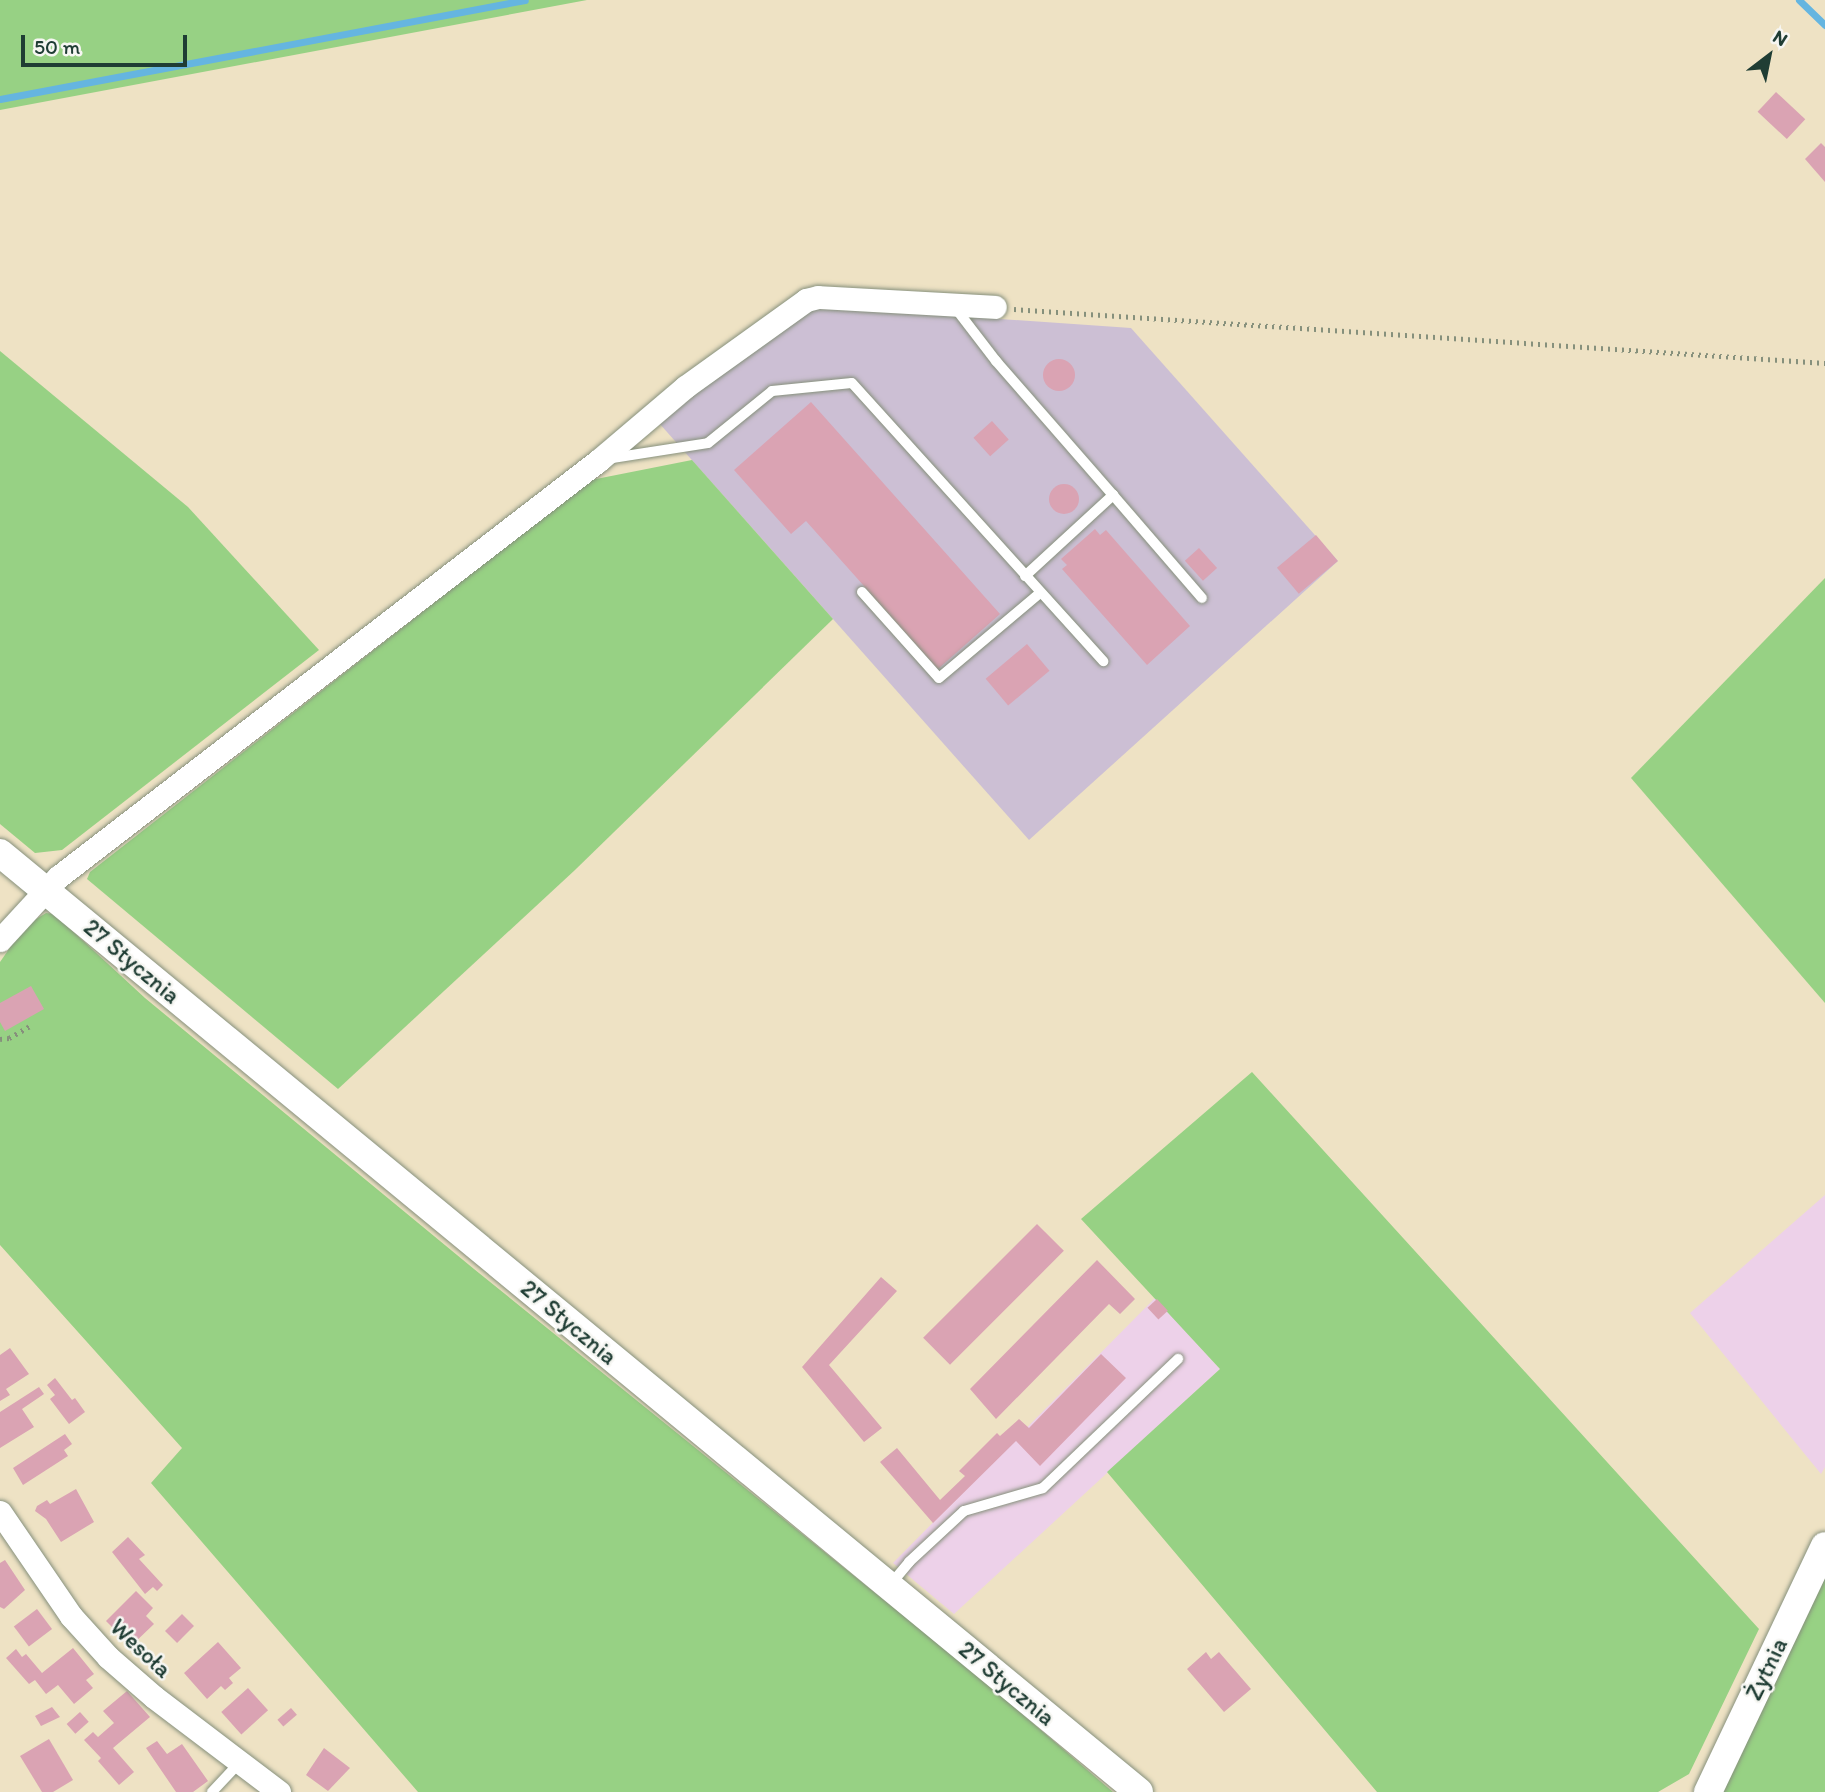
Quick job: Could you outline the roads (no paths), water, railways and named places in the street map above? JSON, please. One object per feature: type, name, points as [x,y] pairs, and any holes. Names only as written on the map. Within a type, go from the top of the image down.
[{"type":"street","points":[[0,940],[45,890],[599,460],[685,387],[806,300],[818,297],[995,307]]},
{"type":"street","name":"27 Stycznia","points":[[0,853],[1139,1792]]},
{"type":"street","name":"Wesoła","points":[[0,1512],[71,1616],[108,1657],[279,1792]]},
{"type":"street","name":"Żytnia","points":[[1707,1792],[1825,1546]]},
{"type":"lane","points":[[953,305],[996,361],[1202,598]]},
{"type":"lane","points":[[599,460],[708,443],[772,391],[852,383],[1103,661]]},
{"type":"lane","points":[[1025,576],[1113,495]]},
{"type":"lane","points":[[862,592],[939,678],[1040,593]]},
{"type":"lane","points":[[890,1586],[909,1562],[964,1511],[1043,1488],[1178,1359]]},
{"type":"lane","points":[[212,1792],[239,1763]]},
{"type":"waterway","points":[[0,99],[525,0]]},
{"type":"waterway","points":[[1799,0],[1825,25]]}]
